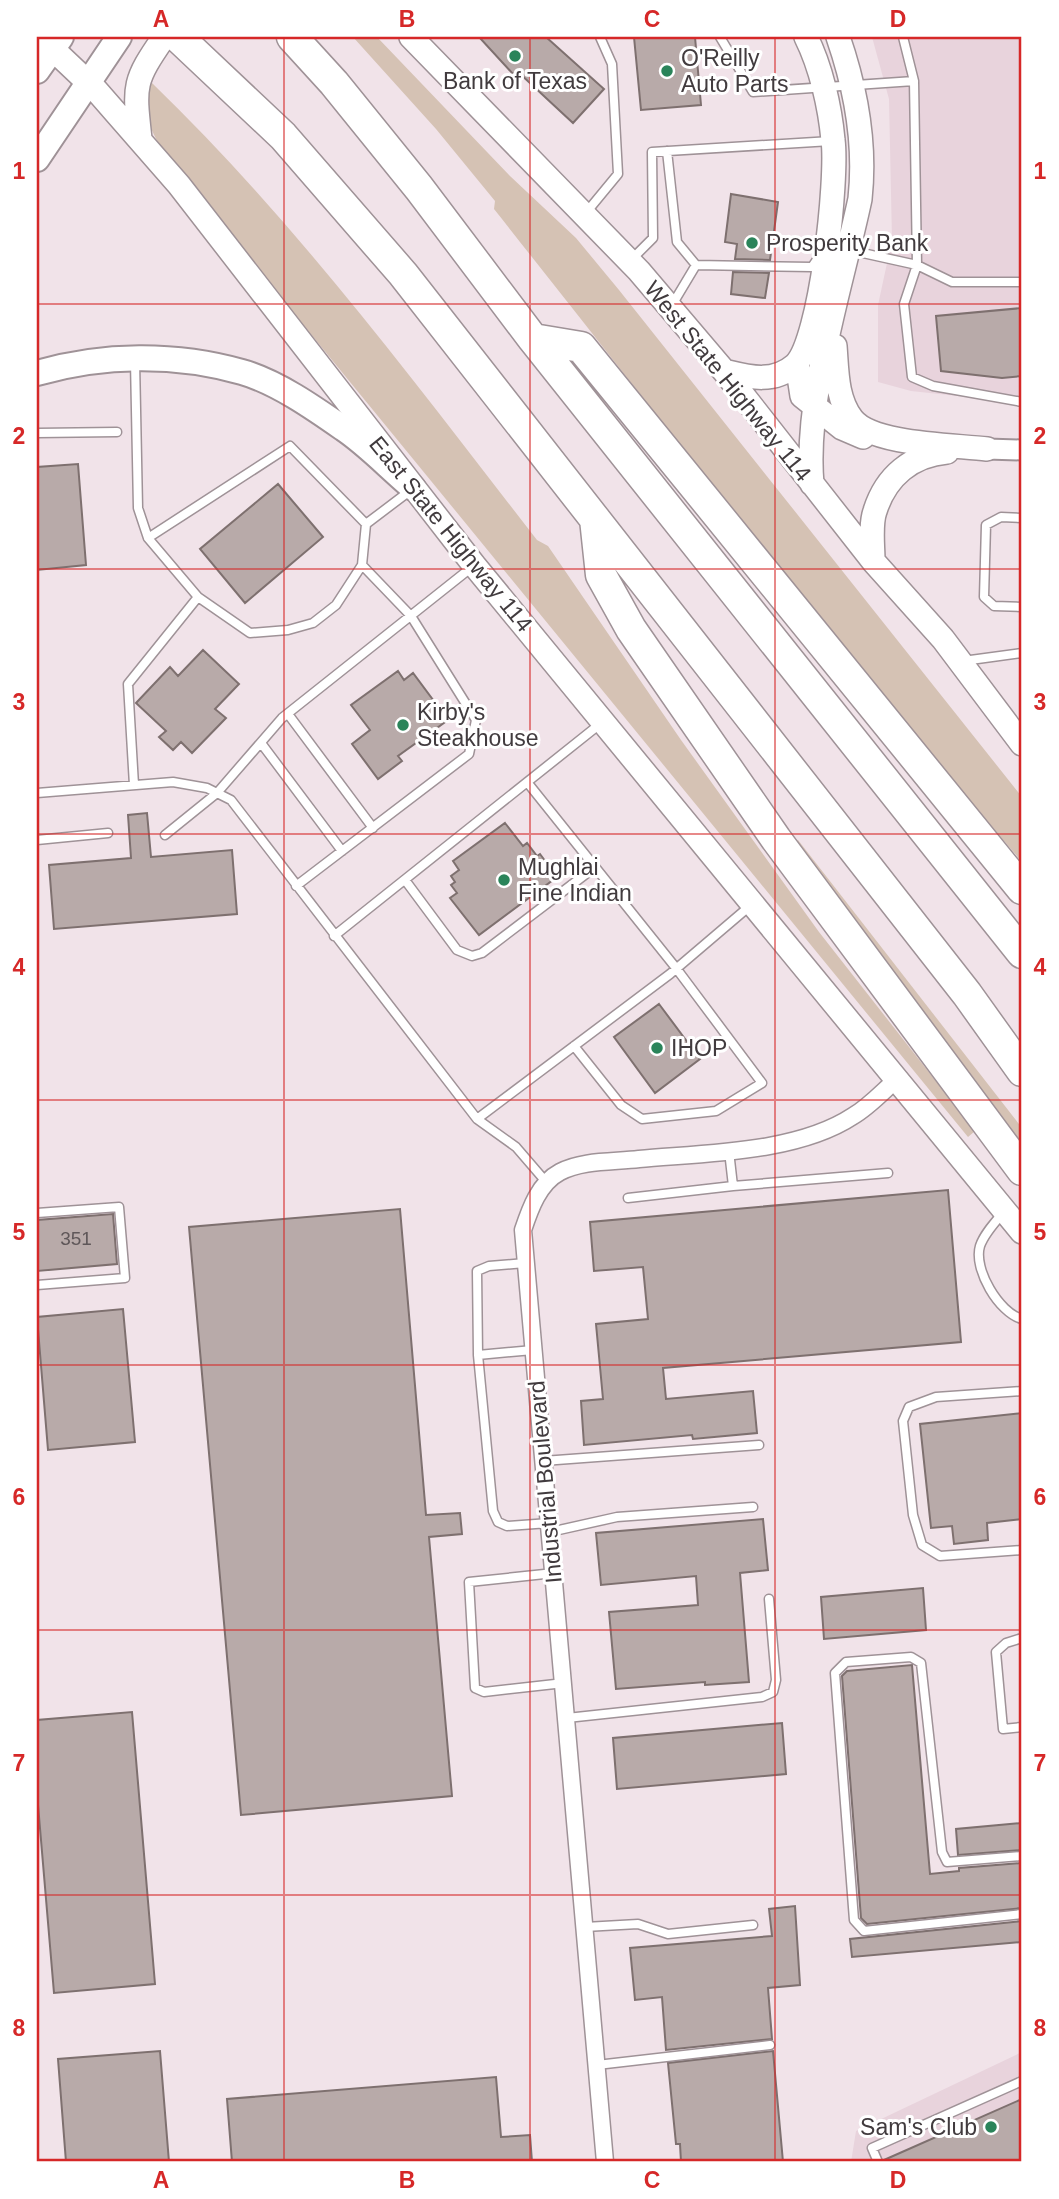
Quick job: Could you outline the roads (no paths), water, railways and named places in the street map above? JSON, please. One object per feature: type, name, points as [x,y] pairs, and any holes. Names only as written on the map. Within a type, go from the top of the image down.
[{"type":"highway","points":[[178,37],[283,136],[350,210],[967,994],[1022,1071]]},
{"type":"highway","points":[[292,37],[386,146],[533,339],[1022,953]]},
{"type":"highway","points":[[533,339],[581,347],[1022,889]]},
{"type":"highway","points":[[595,519],[601,575],[631,629],[776,839],[1022,1170]]},
{"type":"main road","points":[[140,139],[135,91],[143,67],[164,37]]},
{"type":"main road","name":"West State Highway 114","points":[[411,37],[630,261],[724,370],[873,561],[943,639],[1022,744]]},
{"type":"main road","points":[[724,370],[751,378],[769,378],[797,363],[808,344],[826,246],[834,180],[834,141],[823,88],[806,37]]},
{"type":"main road","points":[[813,485],[809,449],[815,409],[860,199],[863,171],[853,84],[838,37]]},
{"type":"main road","points":[[37,71],[51,40]]},
{"type":"main road","name":"East State Highway 114","points":[[51,40],[140,139],[474,565],[601,722],[898,1078]]},
{"type":"main road","points":[[37,159],[86,81],[113,46]]},
{"type":"main road","points":[[834,141],[860,139]]},
{"type":"main road","points":[[833,323],[839,389],[851,418],[866,431],[894,438],[987,449]]},
{"type":"main road","points":[[37,373],[77,361],[135,358],[156,358],[243,372],[281,389],[345,429],[413,488]]},
{"type":"main road","points":[[797,363],[802,396],[842,428],[889,448],[987,449]]},
{"type":"main road","points":[[873,561],[874,512],[891,479],[899,471],[925,454],[987,449]]},
{"type":"main road","points":[[898,1078],[1022,1232]]},
{"type":"street","points":[[987,449],[1022,450]]},
{"type":"street","points":[[547,1183],[559,1172],[585,1165],[729,1151],[792,1141],[829,1129],[852,1117],[898,1078]]},
{"type":"street","name":"Industrial Boulevard","points":[[547,1183],[530,1209],[523,1230],[524,1263],[564,1683],[605,2162]]},
{"type":"lane","points":[[585,214],[618,174],[612,64],[600,37]]},
{"type":"lane","points":[[720,37],[753,92],[914,81]]},
{"type":"lane","points":[[903,37],[914,81],[917,265],[904,304],[912,376],[933,386],[1022,402]]},
{"type":"lane","points":[[630,261],[653,238],[652,152],[834,141]]},
{"type":"lane","points":[[667,151],[677,242],[696,265],[812,267],[826,246],[917,265],[952,282],[1022,282]]},
{"type":"lane","points":[[670,308],[696,265]]},
{"type":"lane","points":[[135,358],[138,508],[148,538],[198,597],[250,633],[288,630],[313,623],[336,605],[362,565],[366,524],[413,488]]},
{"type":"lane","points":[[37,433],[117,432]]},
{"type":"lane","points":[[148,538],[290,446],[366,524]]},
{"type":"lane","points":[[1022,517],[1001,517],[986,525],[984,597],[994,606],[1022,607]]},
{"type":"lane","points":[[296,887],[469,754],[476,720],[411,616],[362,565]]},
{"type":"lane","points":[[165,835],[217,793],[288,714],[474,565]]},
{"type":"lane","points":[[134,785],[128,684],[198,597]]},
{"type":"lane","points":[[958,661],[1022,653]]},
{"type":"lane","points":[[288,714],[373,828]]},
{"type":"lane","points":[[334,936],[601,722]]},
{"type":"lane","points":[[261,743],[342,851]]},
{"type":"lane","points":[[37,793],[173,782],[206,788],[231,800],[477,1119],[516,1147],[547,1183]]},
{"type":"lane","points":[[527,782],[676,968],[762,1083],[716,1111],[642,1118],[621,1105],[574,1046]]},
{"type":"lane","points":[[37,840],[108,833]]},
{"type":"lane","points":[[404,880],[457,950],[472,956],[482,953],[595,867]]},
{"type":"lane","points":[[477,1119],[676,968],[752,904]]},
{"type":"lane","points":[[729,1151],[733,1186]]},
{"type":"lane","points":[[628,1198],[888,1173]]},
{"type":"lane","points":[[37,1213],[119,1207],[125,1278],[37,1285]]},
{"type":"lane","points":[[1005,1211],[980,1245],[979,1260],[990,1289],[1015,1317],[1022,1318]]},
{"type":"lane","points":[[524,1263],[488,1266],[477,1271],[478,1355],[493,1511],[498,1522],[507,1526],[550,1528],[617,1517],[752,1507]]},
{"type":"lane","points":[[478,1355],[533,1350]]},
{"type":"lane","points":[[1022,1391],[936,1396],[909,1407],[903,1421],[913,1515],[922,1545],[940,1556],[1022,1549]]},
{"type":"lane","points":[[543,1461],[759,1445]]},
{"type":"lane","points":[[554,1573],[468,1582],[475,1688],[484,1692],[564,1683]]},
{"type":"lane","points":[[567,1718],[762,1697],[773,1692],[776,1680],[769,1599]]},
{"type":"lane","points":[[1022,1638],[1006,1643],[996,1652],[1003,1728],[1022,1727]]},
{"type":"lane","points":[[1022,1856],[947,1862],[942,1852],[921,1663],[911,1657],[846,1662],[835,1673],[854,1920],[864,1931],[1022,1914]]},
{"type":"lane","points":[[585,1927],[638,1924],[668,1934],[753,1925]]},
{"type":"lane","points":[[597,2065],[770,2045]]},
{"type":"lane","points":[[878,2162],[872,2148],[1022,2081]]},
{"type":"place","name":"Bank of Texas","points":[[515,56]]},
{"type":"place","name":"O'Reilly Auto Parts","points":[[667,71]]},
{"type":"place","name":"Prosperity Bank","points":[[752,243]]},
{"type":"place","name":"Kirby's Steakhouse","points":[[403,725]]},
{"type":"place","name":"Mughlai Fine Indian","points":[[504,880]]},
{"type":"place","name":"IHOP","points":[[657,1048]]},
{"type":"place","name":"Sam's Club","points":[[991,2127]]}]
